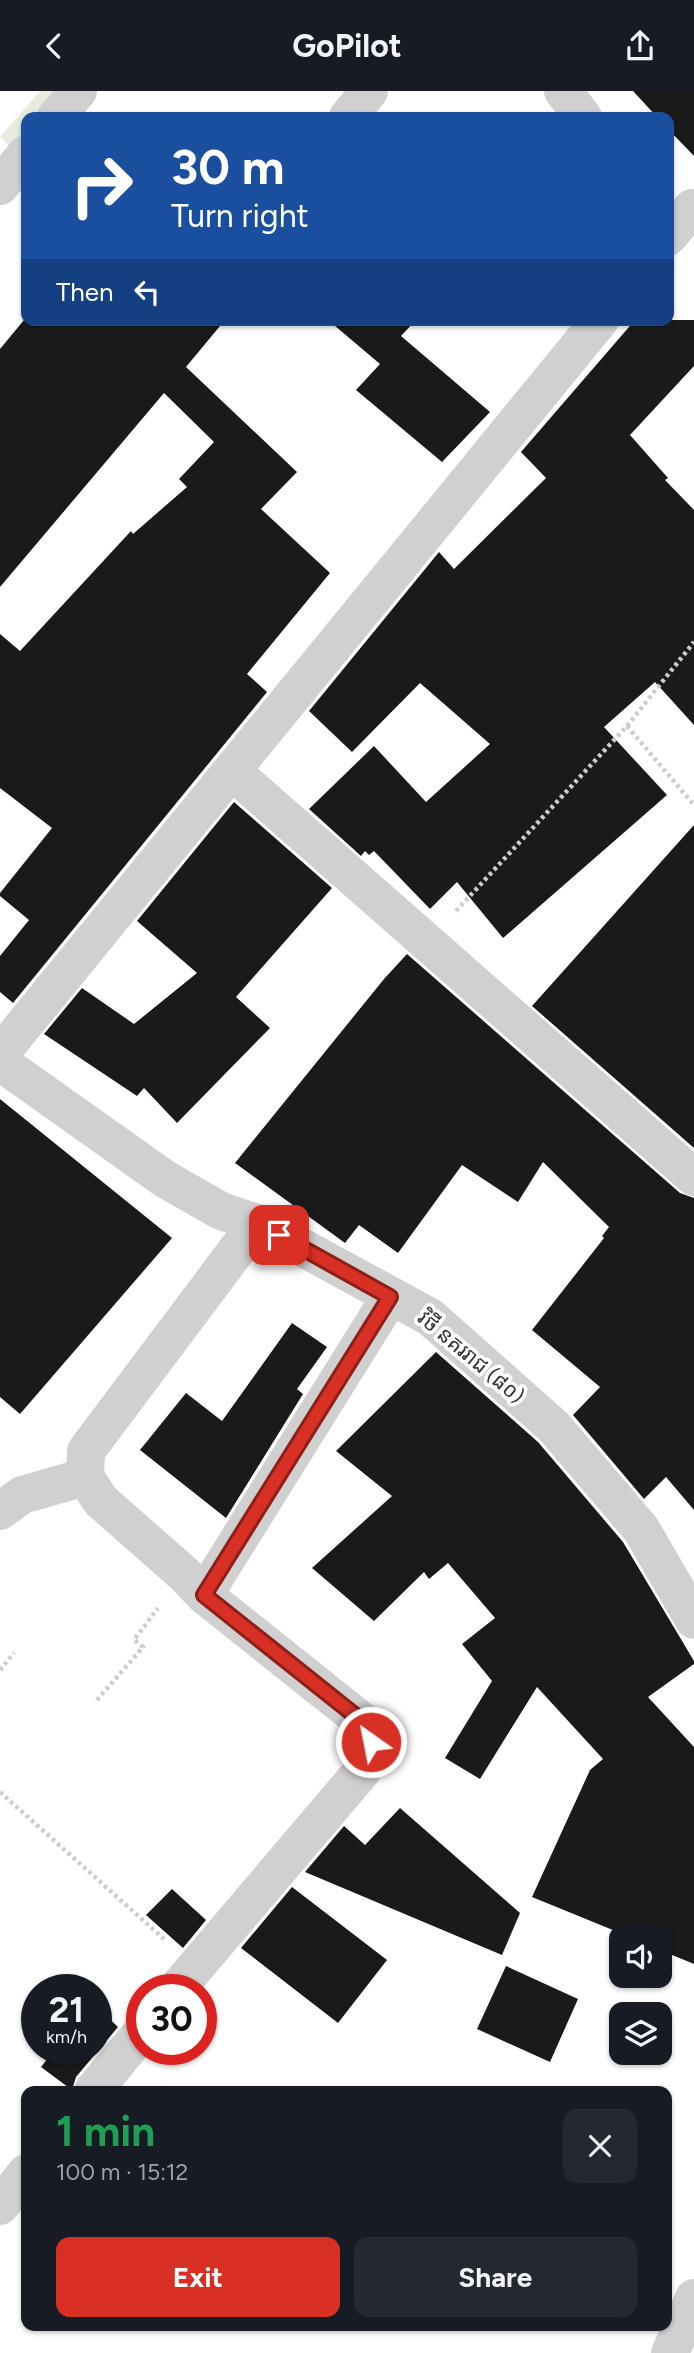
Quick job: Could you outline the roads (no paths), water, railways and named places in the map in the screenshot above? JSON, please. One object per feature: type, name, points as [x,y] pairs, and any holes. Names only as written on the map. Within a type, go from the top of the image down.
[{"type":"street","points":[[60,112],[78,91]]},
{"type":"street","points":[[352,112],[369,91]]},
{"type":"street","points":[[563,91],[579,112]]},
{"type":"street","points":[[0,186],[21,160]]},
{"type":"street","points":[[0,1054],[595,326]]},
{"type":"street","points":[[232,771],[694,1177]]},
{"type":"street","name":"វិថី នគររាជ (៨០)","points":[[0,1062],[165,1179],[221,1211],[257,1223],[430,1317],[554,1427],[641,1529],[694,1619]]},
{"type":"street","points":[[189,1974],[362,1771],[368,1760],[371,1742],[370,1733],[362,1721],[194,1585],[101,1501],[85,1477],[86,1451],[257,1223]]},
{"type":"street","points":[[194,1585],[390,1297]]},
{"type":"street","points":[[0,1511],[22,1495],[85,1477]]},
{"type":"street","points":[[97,2086],[126,2051]]},
{"type":"street","points":[[670,2353],[694,2298]]}]
